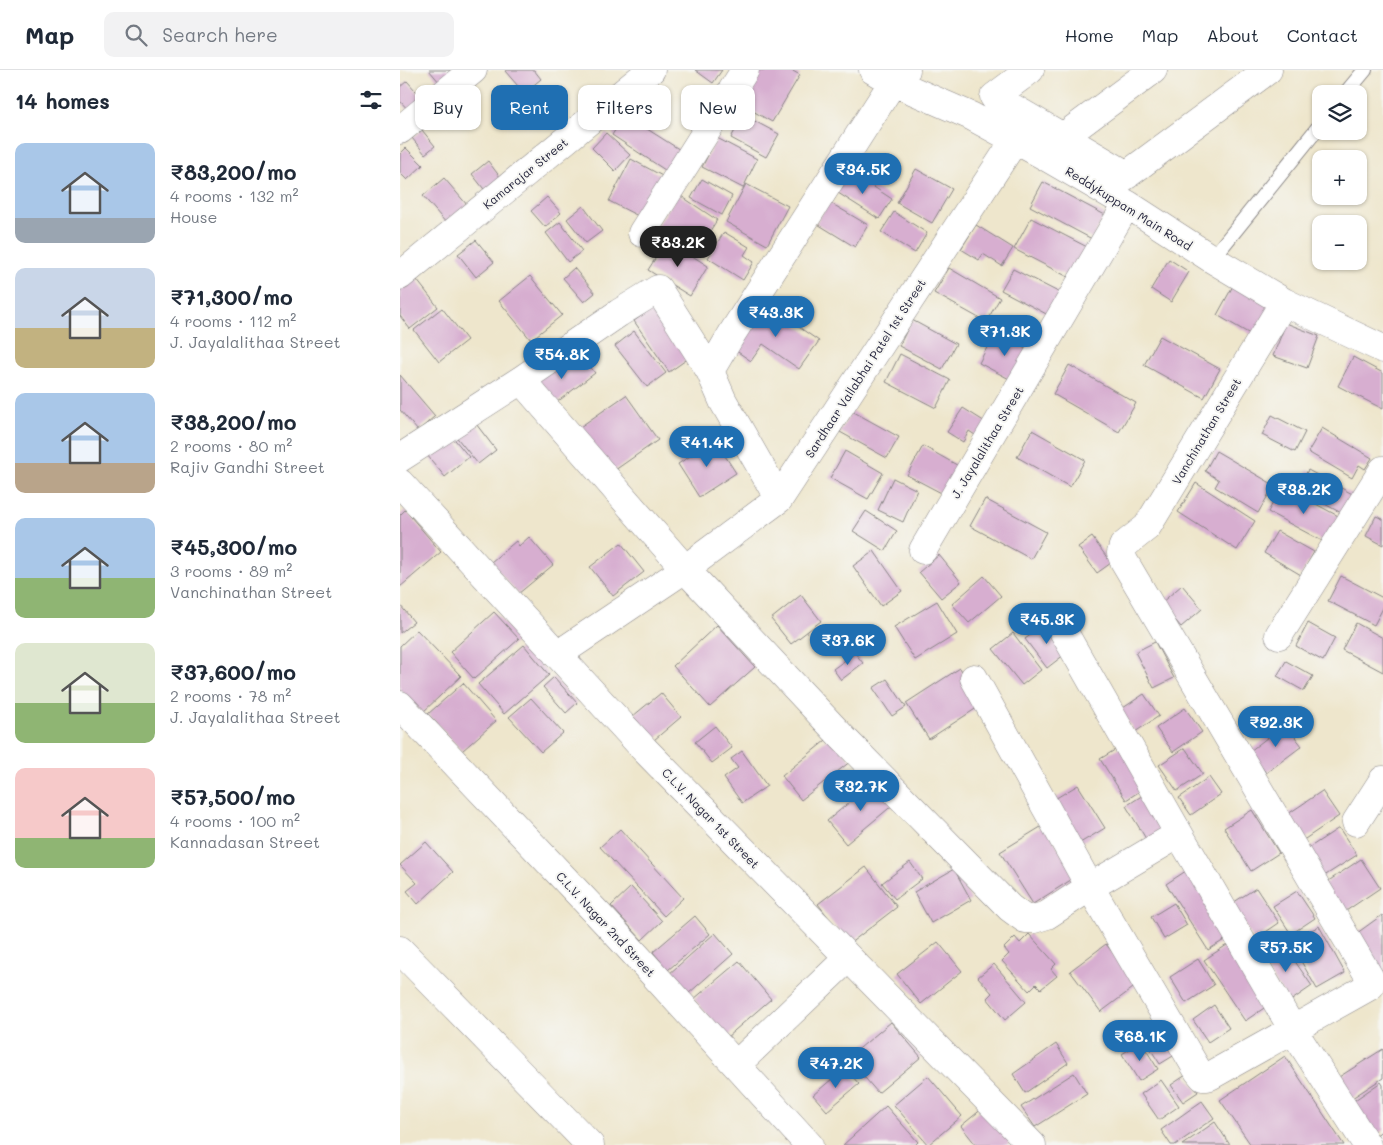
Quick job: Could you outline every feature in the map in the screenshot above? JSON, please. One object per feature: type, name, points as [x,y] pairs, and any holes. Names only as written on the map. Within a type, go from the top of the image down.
[{"type":"street","points":[[400,130],[473,70]]},
{"type":"street","name":"Kamarajar Street","points":[[400,276],[651,70]]},
{"type":"street","points":[[642,233],[745,70]]},
{"type":"street","points":[[971,116],[1030,70]]},
{"type":"street","points":[[1041,154],[1153,70]]},
{"type":"street","points":[[1116,198],[1127,175],[1268,70]]},
{"type":"street","points":[[710,371],[891,74]]},
{"type":"street","name":"Reddykuppam Main Road","points":[[891,74],[1041,154],[1284,302],[1383,349]]},
{"type":"street","points":[[994,97],[1127,175]]},
{"type":"street","name":"Sardhaar Vallabhai Patel 1st Street","points":[[557,655],[686,569],[779,499],[1015,140]]},
{"type":"street","name":"J. Jayalalithaa Street","points":[[924,550],[1116,198]]},
{"type":"street","points":[[400,458],[521,380],[620,312],[658,289],[710,371],[723,401],[779,499]]},
{"type":"street","name":"Vanchinathan Street","points":[[1284,302],[1147,527],[1123,546],[1121,553],[1370,978],[1371,982],[1367,989],[1293,1030]]},
{"type":"street","points":[[521,380],[686,569],[843,738],[1010,908],[1025,918],[1034,919],[1047,915],[1090,886],[1179,834]]},
{"type":"street","points":[[1279,635],[1383,470]]},
{"type":"street","name":"C.L.V. Nagar 1st Street","points":[[400,483],[644,750],[1032,1145]]},
{"type":"street","points":[[1058,622],[1293,1030],[1367,1145]]},
{"type":"street","points":[[974,678],[1090,886],[1198,1071],[1203,1076],[1210,1076],[1293,1030]]},
{"type":"street","name":"C.L.V. Nagar 2nd Street","points":[[400,705],[613,930],[809,1145]]},
{"type":"street","points":[[1356,822],[1383,780]]},
{"type":"street","points":[[400,950],[590,1145]]},
{"type":"street","points":[[736,1065],[848,958]]},
{"type":"lane","points":[[1353,85],[1365,70]]},
{"type":"lane","points":[[1212,259],[1312,135]]},
{"type":"building","points":[[429,70],[454,70],[440,83]]},
{"type":"building","points":[[534,70],[541,79],[534,85],[517,85],[505,71]]},
{"type":"building","points":[[695,70],[722,70],[713,83]]},
{"type":"building","points":[[755,70],[791,70],[800,75],[772,122],[755,112],[755,85],[747,85]]},
{"type":"building","points":[[407,81],[415,90],[415,108],[410,112],[400,101],[400,87]]},
{"type":"building","points":[[755,121],[779,134],[766,157],[731,138],[735,130],[755,130]]},
{"type":"building","points":[[422,130],[435,146],[425,154],[412,138]]},
{"type":"building","points":[[615,130],[649,130],[685,153],[671,174],[612,135]]},
{"type":"building","points":[[606,133],[630,155],[615,171],[592,148]]},
{"type":"building","points":[[717,138],[757,159],[743,188],[702,167]]},
{"type":"building","points":[[406,148],[423,165],[407,180],[400,173],[400,154]]},
{"type":"building","points":[[631,159],[666,178],[644,219],[609,201]]},
{"type":"building","points":[[488,161],[503,181],[487,193],[472,174]]},
{"type":"building","points":[[916,169],[952,189],[932,223],[897,203]]},
{"type":"building","points":[[848,170],[892,199],[879,219],[835,191]]},
{"type":"building","points":[[444,178],[468,206],[447,224],[423,196]]},
{"type":"building","points":[[702,179],[732,196],[722,215],[691,198]]},
{"type":"building","points":[[1043,182],[1105,215],[1092,239],[1030,206]]},
{"type":"building","points":[[746,184],[788,206],[767,245],[726,222]]},
{"type":"building","points":[[678,194],[717,220],[696,253],[656,228]]},
{"type":"building","points":[[547,197],[561,213],[545,227],[531,211]]},
{"type":"building","points":[[829,202],[868,225],[855,247],[816,223]]},
{"type":"building","points":[[583,206],[602,231],[586,243],[567,219]]},
{"type":"building","points":[[894,212],[927,233],[915,253],[881,232]]},
{"type":"building","points":[[1031,218],[1091,249],[1074,280],[1014,249]]},
{"type":"building","points":[[560,222],[582,251],[568,262],[546,233]]},
{"type":"building","points":[[976,225],[1013,248],[1002,266],[983,254],[979,260],[961,249]]},
{"type":"building","points":[[724,232],[749,247],[744,255],[754,262],[743,280],[708,258]]},
{"type":"building","points":[[476,240],[494,262],[476,277],[458,254]]},
{"type":"building","points":[[667,240],[708,266],[690,296],[648,270]]},
{"type":"building","points":[[1169,259],[1189,272],[1171,302],[1151,289]]},
{"type":"building","points":[[574,268],[595,293],[584,302],[563,278]]},
{"type":"building","points":[[949,268],[1000,298],[986,322],[934,293]]},
{"type":"building","points":[[1013,269],[1064,295],[1052,317],[1001,290]]},
{"type":"building","points":[[413,275],[438,307],[410,329],[400,316],[400,285]]},
{"type":"building","points":[[530,276],[562,315],[531,340],[499,301]]},
{"type":"building","points":[[1234,284],[1274,307],[1257,338],[1217,315]]},
{"type":"building","points":[[764,303],[819,341],[799,369],[763,344],[751,361],[732,348]]},
{"type":"building","points":[[654,307],[689,358],[669,372],[634,321]]},
{"type":"building","points":[[442,308],[467,340],[439,362],[414,330]]},
{"type":"building","points":[[912,320],[956,344],[942,369],[899,346]]},
{"type":"building","points":[[1286,323],[1319,336],[1307,368],[1273,356]]},
{"type":"building","points":[[634,331],[666,373],[647,387],[615,346]]},
{"type":"building","points":[[995,332],[1031,352],[1015,382],[979,363]]},
{"type":"building","points":[[1160,336],[1220,369],[1204,398],[1144,365]]},
{"type":"building","points":[[577,350],[595,373],[548,409],[529,386]]},
{"type":"building","points":[[900,354],[950,380],[936,408],[886,382]]},
{"type":"building","points":[[1353,357],[1383,373],[1383,409],[1338,386]]},
{"type":"building","points":[[1069,365],[1136,403],[1119,432],[1053,394]]},
{"type":"building","points":[[400,375],[435,416],[418,431],[400,410]]},
{"type":"building","points":[[626,395],[658,440],[608,475],[577,429]]},
{"type":"building","points":[[963,408],[990,425],[981,439],[969,431],[963,442],[947,432]]},
{"type":"building","points":[[852,411],[899,437],[887,458],[840,432]]},
{"type":"building","points":[[1272,415],[1305,432],[1295,452],[1262,435]]},
{"type":"building","points":[[473,420],[496,450],[478,464],[454,434]]},
{"type":"building","points":[[1322,428],[1372,458],[1365,469],[1359,465],[1352,478],[1308,452]]},
{"type":"building","points":[[1032,430],[1085,460],[1070,487],[1017,457]]},
{"type":"building","points":[[451,435],[469,457],[445,477],[427,455]]},
{"type":"building","points":[[715,440],[736,473],[699,497],[678,464]]},
{"type":"building","points":[[923,446],[964,469],[949,497],[907,475]]},
{"type":"building","points":[[845,451],[883,473],[868,499],[830,478]]},
{"type":"building","points":[[1216,451],[1274,485],[1258,513],[1215,487],[1219,480],[1205,471]]},
{"type":"building","points":[[1308,470],[1356,496],[1345,515],[1297,489]]},
{"type":"building","points":[[893,478],[917,490],[903,522],[878,510]]},
{"type":"building","points":[[1196,483],[1255,521],[1237,550],[1178,512]]},
{"type":"building","points":[[1282,486],[1340,517],[1326,543],[1268,512]]},
{"type":"building","points":[[985,499],[1046,532],[1031,559],[970,526]]},
{"type":"building","points":[[405,510],[441,552],[400,587],[400,515]]},
{"type":"building","points":[[866,511],[897,531],[885,551],[853,531]]},
{"type":"building","points":[[1376,516],[1383,519],[1383,545],[1366,536]]},
{"type":"building","points":[[1277,531],[1314,552],[1301,575],[1264,553]]},
{"type":"building","points":[[529,537],[553,565],[518,594],[491,562],[516,541],[519,546]]},
{"type":"building","points":[[1092,537],[1111,563],[1097,573],[1078,547]]},
{"type":"building","points":[[621,543],[644,572],[613,596],[590,567]]},
{"type":"building","points":[[874,551],[902,591],[881,606],[853,566]]},
{"type":"building","points":[[939,555],[961,582],[941,598],[919,572]]},
{"type":"building","points":[[984,576],[1001,596],[969,623],[952,604]]},
{"type":"building","points":[[1341,576],[1383,598],[1383,608],[1374,625],[1328,601]]},
{"type":"building","points":[[1182,585],[1202,609],[1181,627],[1161,603]]},
{"type":"building","points":[[801,595],[821,621],[791,644],[771,619]]},
{"type":"building","points":[[937,601],[957,634],[915,660],[894,627]]},
{"type":"building","points":[[400,605],[414,622],[400,633]]},
{"type":"building","points":[[494,612],[519,639],[474,679],[450,652]]},
{"type":"building","points":[[1047,623],[1069,651],[1047,668],[1025,639]]},
{"type":"building","points":[[1308,623],[1335,638],[1323,661],[1296,646]]},
{"type":"building","points":[[1356,623],[1383,638],[1383,672],[1342,650]]},
{"type":"building","points":[[717,625],[755,667],[710,707],[673,666]]},
{"type":"building","points":[[417,630],[461,676],[422,713],[400,690],[400,646]]},
{"type":"building","points":[[1013,633],[1041,670],[1022,685],[993,649]]},
{"type":"building","points":[[1155,642],[1174,678],[1154,688],[1135,652]]},
{"type":"building","points":[[524,645],[549,675],[504,714],[478,684]]},
{"type":"building","points":[[855,653],[863,663],[841,680],[833,669]]},
{"type":"building","points":[[1286,661],[1313,676],[1304,691],[1277,676]]},
{"type":"building","points":[[960,668],[983,704],[929,739],[906,703]]},
{"type":"building","points":[[554,677],[577,703],[566,713],[543,687]]},
{"type":"building","points":[[887,679],[906,707],[892,716],[873,688]]},
{"type":"building","points":[[463,683],[496,721],[462,751],[428,714]]},
{"type":"building","points":[[661,693],[681,717],[654,740],[633,716]]},
{"type":"building","points":[[1144,694],[1159,716],[1135,732],[1120,710]]},
{"type":"building","points":[[531,698],[563,733],[541,752],[509,717]]},
{"type":"building","points":[[1185,708],[1202,732],[1173,752],[1156,728]]},
{"type":"building","points":[[1285,724],[1302,746],[1266,773],[1250,751]]},
{"type":"building","points":[[715,726],[732,748],[712,763],[695,742]]},
{"type":"building","points":[[831,736],[851,761],[801,800],[782,776]]},
{"type":"building","points":[[1123,745],[1148,786],[1126,800],[1100,759]]},
{"type":"building","points":[[1185,748],[1203,774],[1177,791],[1159,765]]},
{"type":"building","points":[[742,751],[767,786],[742,803],[724,778],[738,768],[731,759]]},
{"type":"building","points":[[1209,777],[1221,794],[1191,815],[1179,798]]},
{"type":"building","points":[[875,781],[894,804],[846,844],[827,821]]},
{"type":"building","points":[[1078,785],[1105,828],[1080,843],[1053,800]]},
{"type":"building","points":[[1151,790],[1173,826],[1148,842],[1126,806]]},
{"type":"building","points":[[1322,791],[1339,816],[1299,843],[1282,818]]},
{"type":"building","points":[[1252,810],[1279,853],[1251,871],[1224,828]]},
{"type":"building","points":[[1044,825],[1077,876],[1033,904],[1000,852]]},
{"type":"building","points":[[1339,828],[1357,855],[1318,880],[1301,853]]},
{"type":"building","points":[[620,829],[683,898],[664,916],[600,847]]},
{"type":"building","points":[[426,842],[453,872],[418,904],[407,891],[417,883],[400,865]]},
{"type":"building","points":[[1361,859],[1380,888],[1340,915],[1321,886]]},
{"type":"building","points":[[910,862],[922,879],[895,899],[882,883]]},
{"type":"building","points":[[866,867],[897,907],[849,944],[818,904]]},
{"type":"building","points":[[1192,867],[1234,934],[1208,950],[1166,884]]},
{"type":"building","points":[[954,869],[971,900],[931,923],[914,892]]},
{"type":"building","points":[[631,887],[662,921],[642,940],[611,906]]},
{"type":"building","points":[[1256,888],[1279,923],[1254,940],[1231,904]]},
{"type":"building","points":[[1297,891],[1315,918],[1291,934],[1273,906]]},
{"type":"building","points":[[1174,903],[1187,925],[1164,939],[1151,917]]},
{"type":"building","points":[[1382,915],[1383,917],[1383,974],[1353,936]]},
{"type":"building","points":[[695,916],[710,934],[668,970],[653,952]]},
{"type":"building","points":[[1319,926],[1345,973],[1317,989],[1290,942]]},
{"type":"building","points":[[715,933],[733,954],[688,994],[669,974]]},
{"type":"building","points":[[1029,934],[1056,964],[1051,969],[1057,976],[1041,989],[1036,984],[1029,991],[1002,961],[1009,954],[1004,948],[1015,937],[1020,943]]},
{"type":"building","points":[[1233,941],[1273,1002],[1245,1021],[1204,960]]},
{"type":"building","points":[[938,942],[962,971],[921,1004],[897,974]]},
{"type":"building","points":[[1106,944],[1137,985],[1101,1012],[1070,971]]},
{"type":"building","points":[[1283,944],[1312,986],[1289,1002],[1260,960]]},
{"type":"building","points":[[1198,959],[1214,985],[1186,1003],[1170,977]]},
{"type":"building","points":[[739,961],[771,999],[727,1037],[694,999]]},
{"type":"building","points":[[994,964],[1026,1002],[1005,1020],[987,998],[992,993],[978,977]]},
{"type":"building","points":[[1214,1005],[1229,1028],[1208,1042],[1193,1020]]},
{"type":"building","points":[[891,1022],[921,1057],[878,1093],[848,1058]]},
{"type":"building","points":[[1166,1024],[1183,1050],[1160,1064],[1144,1039]]},
{"type":"building","points":[[1141,1042],[1158,1069],[1139,1081],[1122,1054]]},
{"type":"building","points":[[1056,1044],[1068,1063],[1025,1093],[1013,1074]]},
{"type":"building","points":[[1383,1049],[1383,1078],[1352,1098],[1339,1077]]},
{"type":"building","points":[[1285,1056],[1344,1145],[1251,1145],[1220,1100]]},
{"type":"building","points":[[845,1068],[859,1084],[827,1111],[813,1095]]},
{"type":"building","points":[[1074,1073],[1087,1094],[1035,1127],[1021,1107]]},
{"type":"building","points":[[1186,1075],[1198,1092],[1183,1102],[1171,1085]]},
{"type":"building","points":[[928,1076],[962,1116],[928,1145],[894,1105]]},
{"type":"building","points":[[1161,1080],[1179,1106],[1159,1120],[1141,1094]]},
{"type":"building","points":[[1381,1082],[1383,1085],[1383,1130],[1375,1136],[1352,1102]]},
{"type":"building","points":[[1202,1101],[1214,1118],[1175,1145],[1171,1145],[1161,1130]]},
{"type":"building","points":[[886,1106],[918,1142],[915,1145],[843,1145]]},
{"type":"building","points":[[983,1108],[1010,1142],[1007,1145],[976,1145],[961,1126]]},
{"type":"building","points":[[1215,1122],[1230,1145],[1182,1145]]}]
